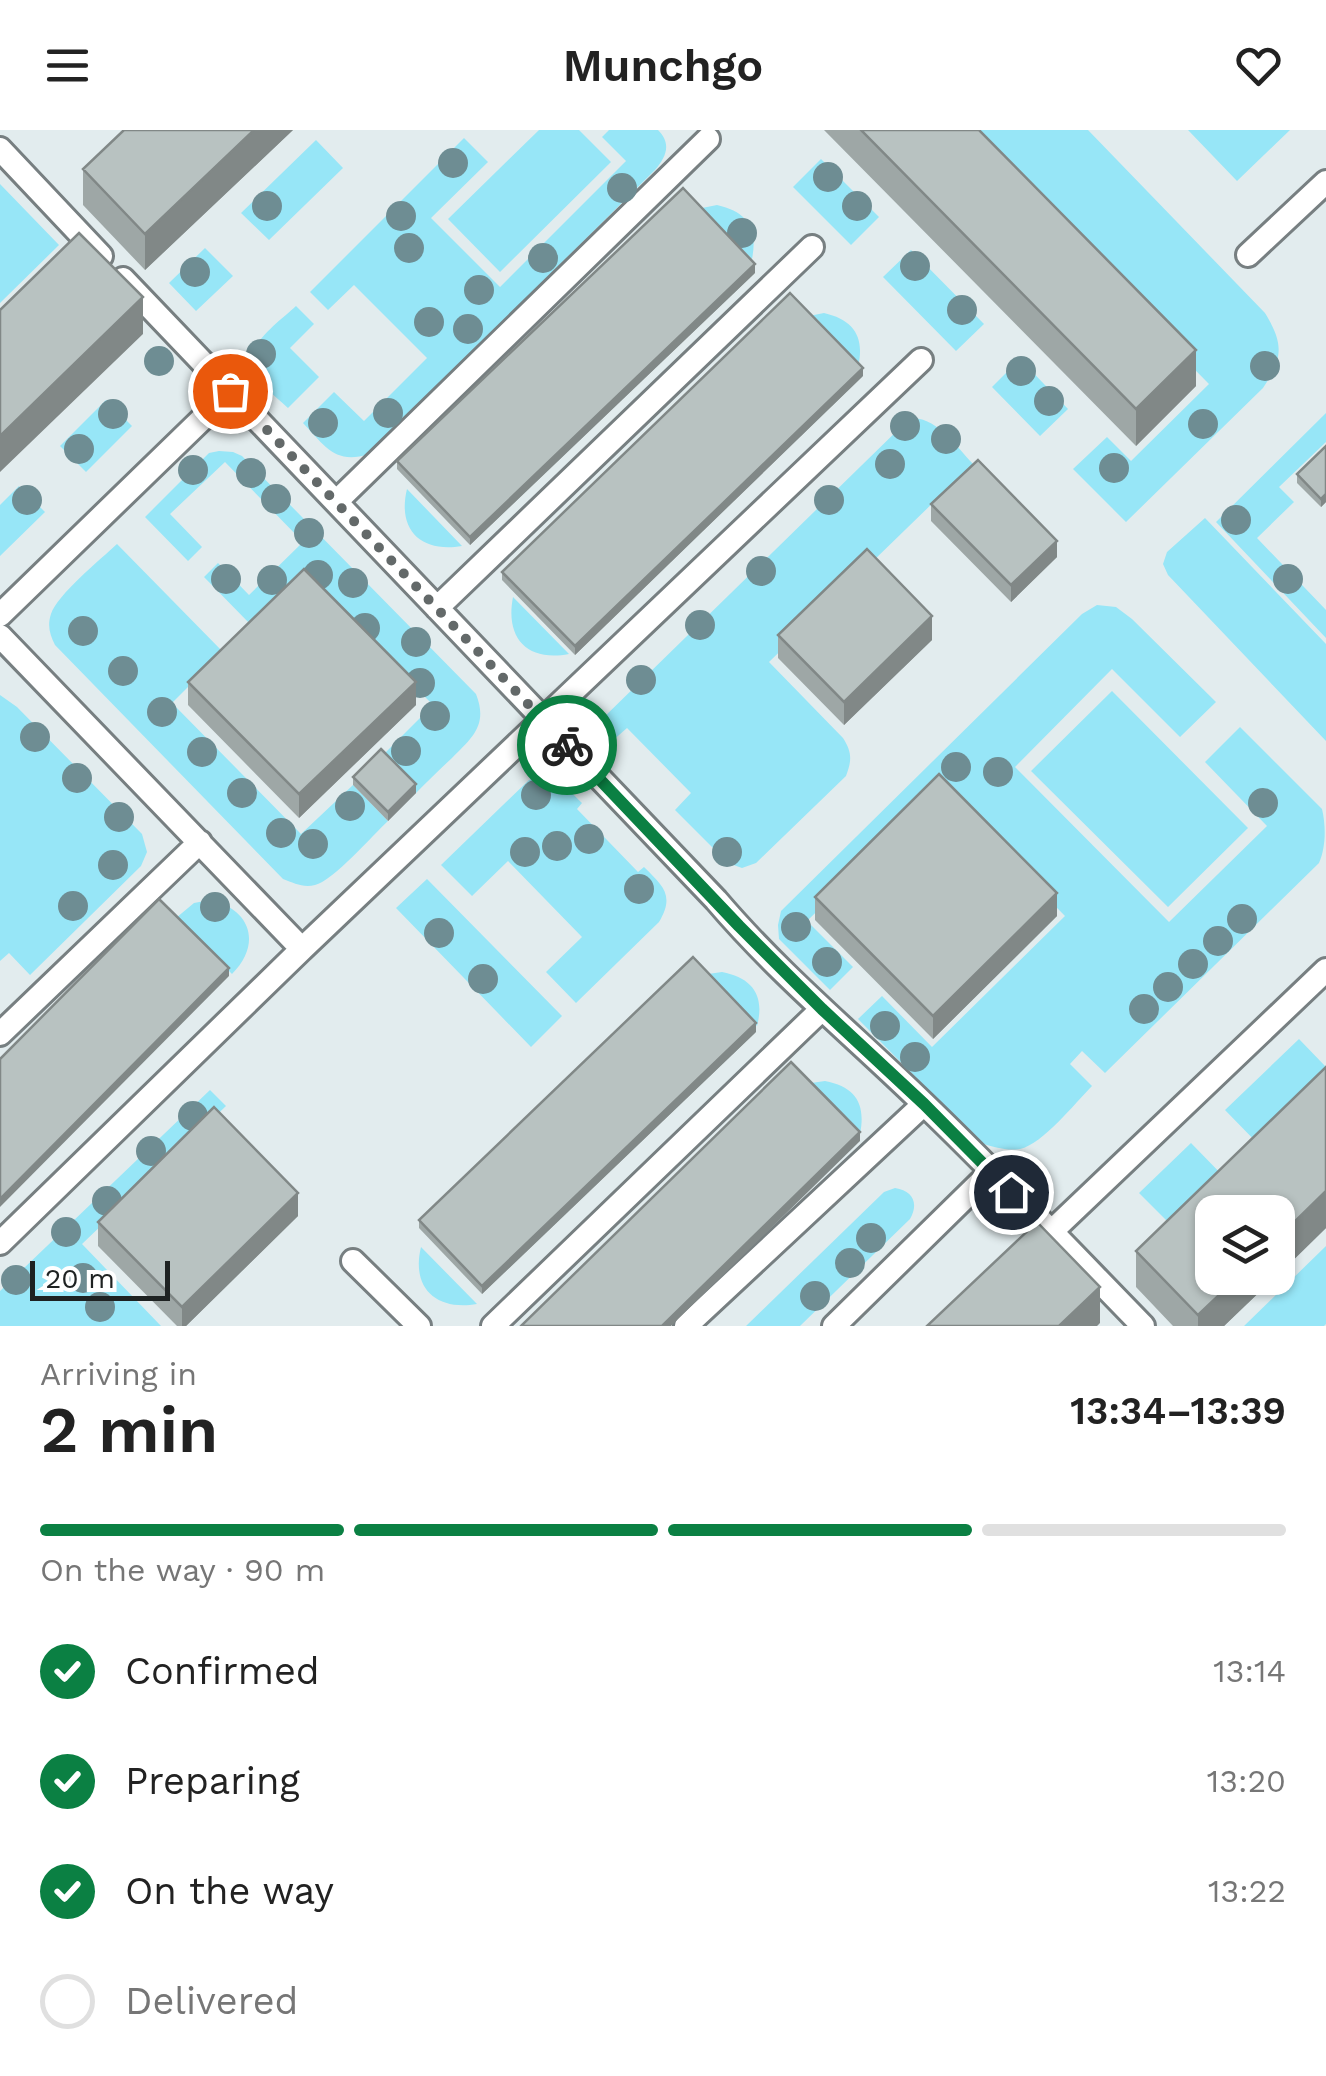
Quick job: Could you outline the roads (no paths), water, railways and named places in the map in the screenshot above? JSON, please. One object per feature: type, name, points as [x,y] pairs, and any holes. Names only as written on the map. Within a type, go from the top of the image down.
[{"type":"lane","points":[[336,502],[708,139]]},
{"type":"lane","points":[[0,149],[739,926],[924,1104],[1143,1326]]},
{"type":"lane","points":[[1248,256],[1326,182]]},
{"type":"lane","points":[[437,608],[812,247]]},
{"type":"lane","points":[[0,1243],[302,948],[921,360]]},
{"type":"lane","points":[[0,615],[230,391]]},
{"type":"lane","points":[[0,636],[302,948]]},
{"type":"lane","points":[[0,1034],[200,842]]},
{"type":"lane","points":[[1052,1232],[1326,970]]},
{"type":"lane","points":[[493,1326],[822,1009]]},
{"type":"lane","points":[[686,1326],[924,1104]]},
{"type":"lane","points":[[834,1326],[991,1172]]},
{"type":"lane","points":[[353,1261],[419,1326]]}]
